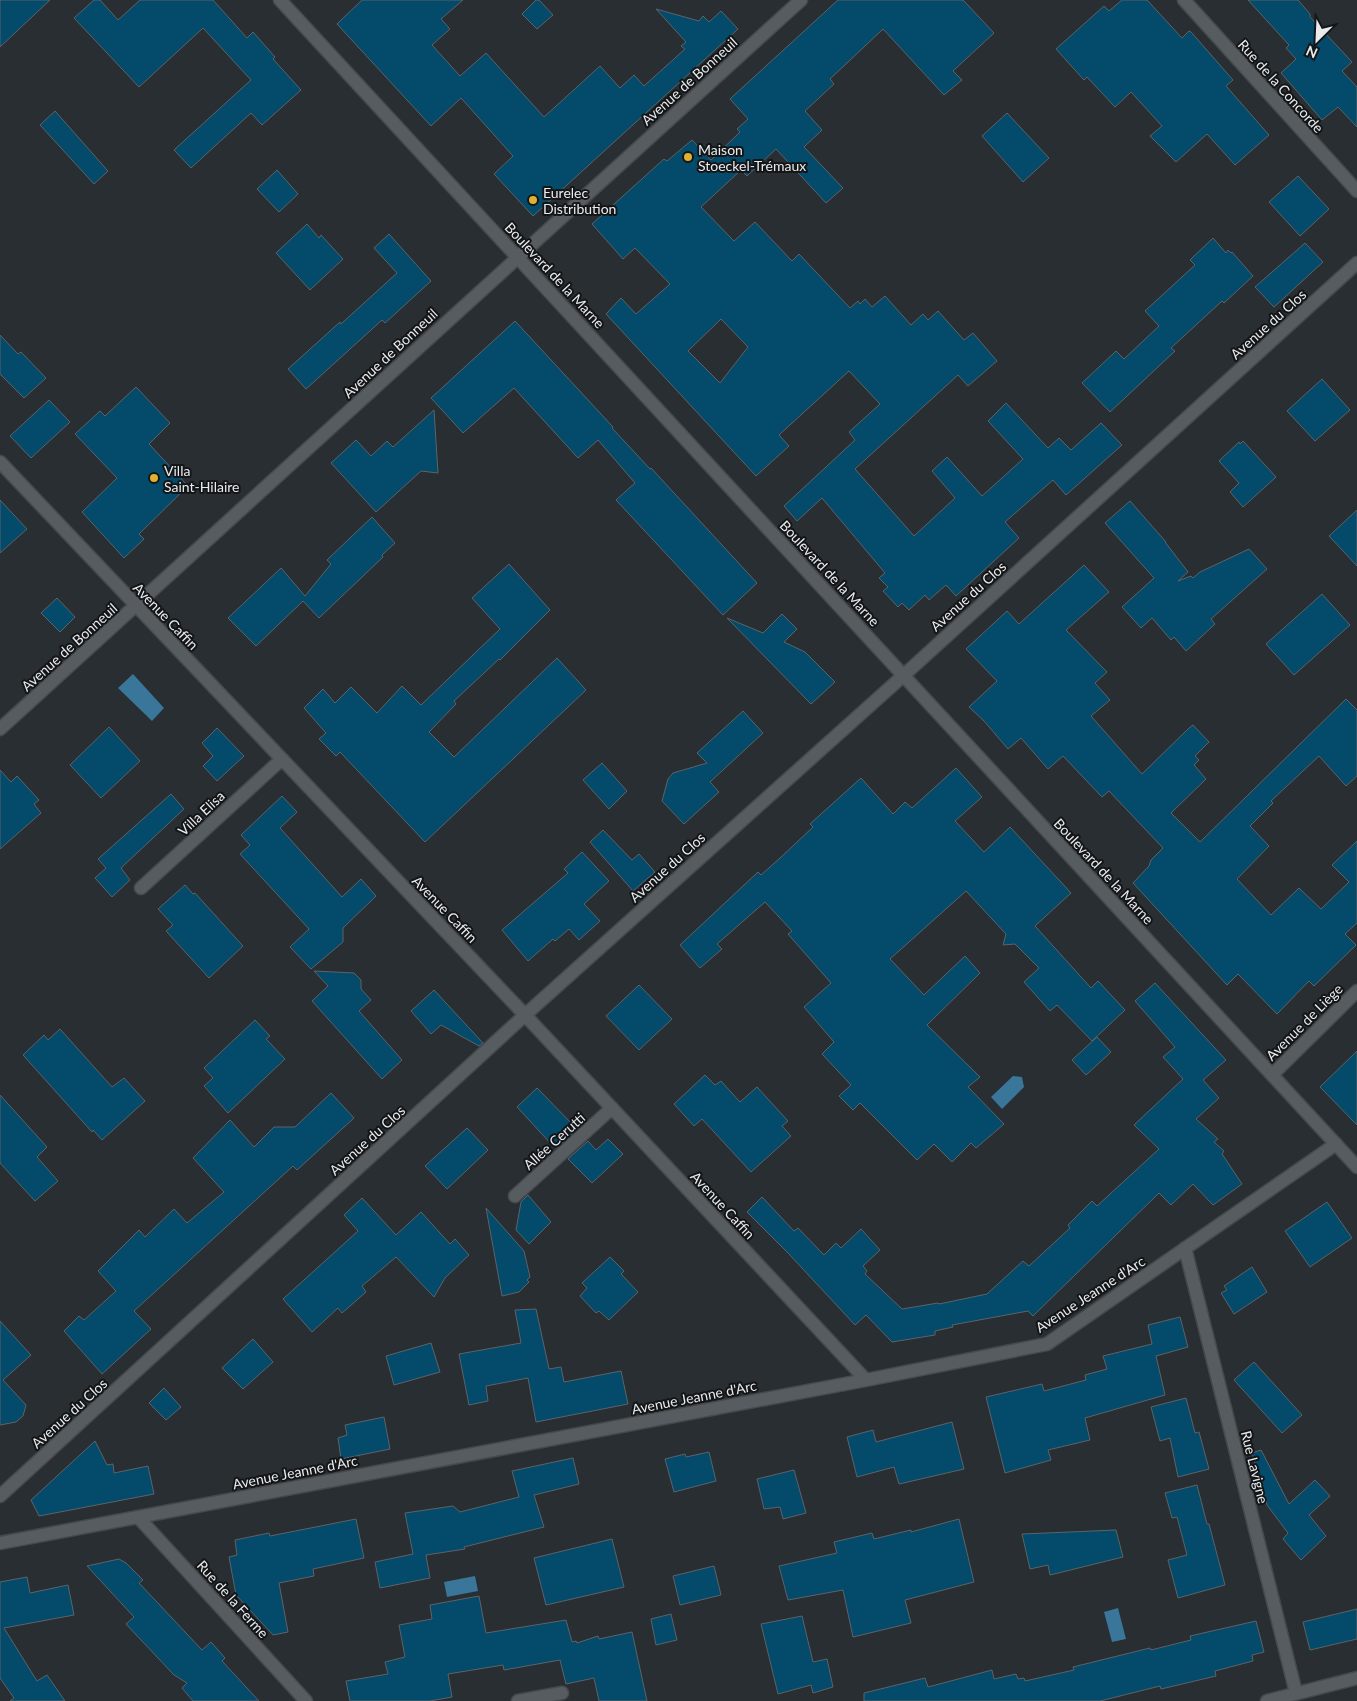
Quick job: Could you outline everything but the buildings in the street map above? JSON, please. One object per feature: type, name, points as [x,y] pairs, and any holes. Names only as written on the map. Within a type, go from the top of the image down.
[{"type":"street","name":"Boulevard de la Marne","points":[[280,0],[1357,1167]]},
{"type":"street","name":"Avenue de Bonneuil","points":[[0,730],[801,0]]},
{"type":"street","name":"Rue de la Concorde","points":[[1184,0],[1357,191]]},
{"type":"street","name":"Avenue du Clos","points":[[0,1496],[525,1015],[904,675],[1357,263]]},
{"type":"street","name":"Avenue Caffin","points":[[0,462],[525,1015],[866,1380]]},
{"type":"street","name":"Villa Elisa","points":[[140,888],[282,759]]},
{"type":"street","name":"Avenue de Liège","points":[[1272,1075],[1357,991]]},
{"type":"street","name":"Allée Cerutti","points":[[515,1196],[612,1108]]},
{"type":"street","name":"Avenue Jeanne d'Arc","points":[[0,1543],[866,1380],[1047,1344],[1336,1144]]},
{"type":"street","name":"Rue Lavigne","points":[[1185,1248],[1296,1693]]},
{"type":"street","name":"Rue de la Ferme","points":[[138,1517],[306,1701]]},
{"type":"street","points":[[1267,1701],[1357,1678]]},
{"type":"street","points":[[518,1701],[562,1693]]},
{"type":"water","points":[[133,674],[164,708],[152,721],[118,688]]},
{"type":"water","points":[[1013,1076],[1022,1077],[1024,1087],[1002,1109],[991,1097]]},
{"type":"water","points":[[475,1576],[478,1591],[447,1597],[444,1582]]},
{"type":"water","points":[[1118,1608],[1126,1639],[1112,1642],[1104,1612]]},
{"type":"place","name":"Maison Stoeckel-Trémaux","points":[[688,157]]},
{"type":"place","name":"Eurelec Distribution","points":[[533,200]]},
{"type":"place","name":"Villa Saint-Hilaire","points":[[154,478]]}]
